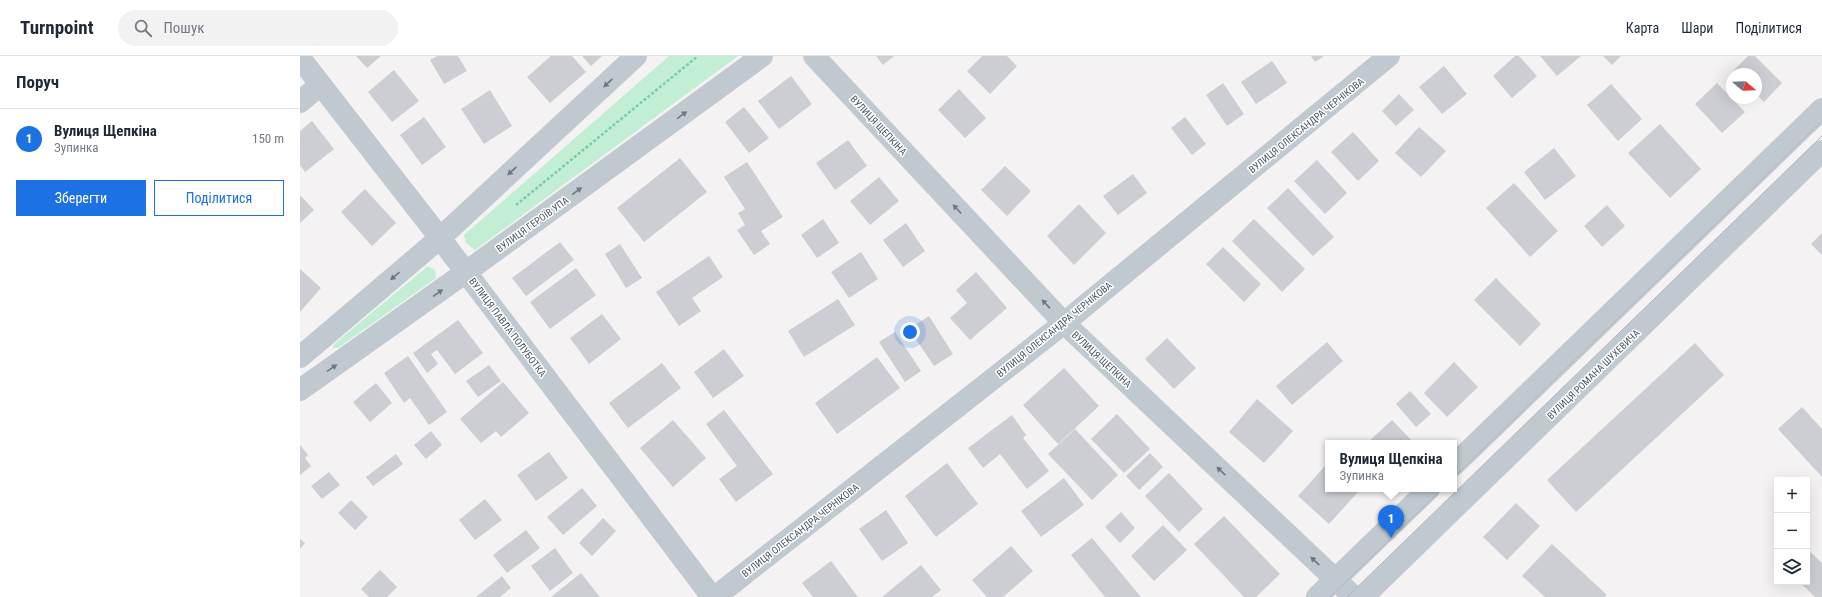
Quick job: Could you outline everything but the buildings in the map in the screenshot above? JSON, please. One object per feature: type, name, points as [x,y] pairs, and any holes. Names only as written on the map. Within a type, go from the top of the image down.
[{"type":"street","points":[[300,357],[440,238],[636,56]]},
{"type":"street","name":"ВУЛИЦЯ ГЕРОЇВ УПА","points":[[300,390],[466,272],[762,56]]},
{"type":"street","name":"ВУЛИЦЯ ЩЕПКІНА","points":[[814,56],[1064,323],[1354,597]]},
{"type":"street","name":"ВУЛИЦЯ ОЛЕКСАНДРА ЧЕРНІКОВА","points":[[714,597],[1064,323],[1389,56]]},
{"type":"street","name":"ВУЛИЦЯ ПАВЛА ПОЛУБОТКА","points":[[300,58],[440,238],[714,597]]},
{"type":"street","points":[[300,102],[320,85]]},
{"type":"street","points":[[1457,462],[1822,109]]},
{"type":"street","name":"ВУЛИЦЯ РОМАНА ШУХЕВИЧА","points":[[1363,597],[1822,151]]},
{"type":"street","points":[[1317,597],[1426,492]]},
{"type":"path","points":[[515,206],[698,56]]},
{"type":"green space","points":[[669,56],[738,56],[475,250],[466,243],[464,235]]},
{"type":"green space","points":[[428,266],[435,270],[436,278],[338,348],[333,348],[334,344]]},
{"type":"tram line","points":[[1457,474],[1822,121]]},
{"type":"tram line","points":[[1457,490],[1822,136]]},
{"type":"tram line","points":[[1330,597],[1439,492]]},
{"type":"tram line","points":[[1347,597],[1455,492]]},
{"type":"place","name":"Вулиця Щепкіна","points":[[1391,538]]}]
